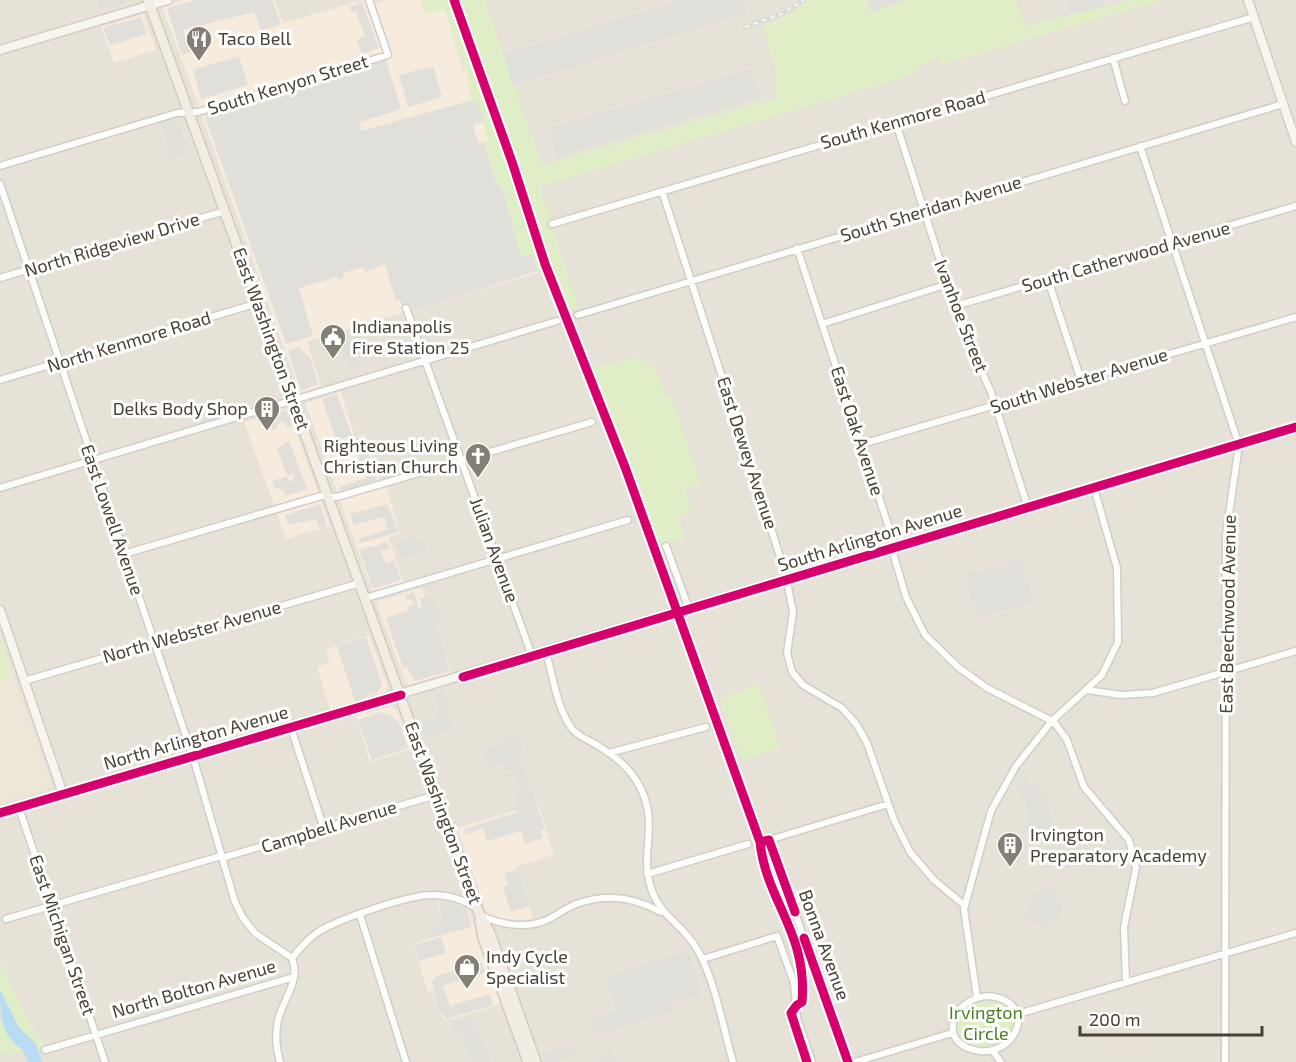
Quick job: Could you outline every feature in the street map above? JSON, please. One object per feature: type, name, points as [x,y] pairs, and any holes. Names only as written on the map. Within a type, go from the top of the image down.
[{"type":"main road","points":[[0,50],[149,3],[168,0]]},
{"type":"main road","points":[[1248,0],[1296,142]]},
{"type":"main road","name":"East Washington Street","points":[[149,3],[479,913],[490,933],[536,1062]]},
{"type":"main road","name":"South Arlington Avenue","points":[[401,695],[1296,427]]},
{"type":"main road","points":[[0,610],[63,794]]},
{"type":"main road","name":"North Arlington Avenue","points":[[0,813],[401,695]]},
{"type":"main road","name":"East Washington Street","points":[[479,913],[482,936],[528,1062]]},
{"type":"street","name":"South Kenyon Street","points":[[0,166],[188,112],[200,111],[388,55],[369,0]]},
{"type":"street","name":"South Kenmore Road","points":[[552,224],[1254,16]]},
{"type":"street","points":[[1113,58],[1125,100]]},
{"type":"street","name":"South Sheridan Avenue","points":[[578,315],[1283,104]]},
{"type":"street","name":"Ivanhoe Street","points":[[896,123],[948,284],[995,406],[1028,508]]},
{"type":"street","name":"East Beechwood Avenue","points":[[1140,146],[1239,445],[1226,535],[1225,1062]]},
{"type":"street","name":"East Lowell Avenue","points":[[0,184],[193,756],[235,902],[249,926],[265,941],[292,958]]},
{"type":"street","name":"East Dewey Avenue","points":[[662,191],[787,580],[793,612],[787,650],[789,667],[803,685],[836,703],[857,725],[867,743],[901,835],[914,857],[934,880],[964,905]]},
{"type":"street","name":"South Catherwood Avenue","points":[[956,306],[1296,206]]},
{"type":"street","name":"North Ridgeview Drive","points":[[0,279],[225,211]]},
{"type":"street","name":"East Oak Avenue","points":[[797,248],[862,444],[910,608],[929,640],[958,667],[987,688],[1052,721],[1066,737],[1084,787],[1123,831],[1131,846],[1136,868],[1124,927],[1123,955],[1126,982]]},
{"type":"street","points":[[1048,280],[1081,380]]},
{"type":"street","points":[[822,324],[948,284]]},
{"type":"street","name":"North Kenmore Road","points":[[0,380],[258,303]]},
{"type":"street","name":"Julian Avenue","points":[[406,308],[532,656]]},
{"type":"street","name":"South Webster Avenue","points":[[862,444],[1296,316]]},
{"type":"street","points":[[0,488],[557,321]]},
{"type":"street","points":[[124,554],[319,497],[329,497],[592,422]]},
{"type":"street","points":[[977,998],[965,928],[964,905],[987,825],[1001,790],[1016,766],[1052,721],[1104,673],[1119,638],[1117,568],[1094,488]]},
{"type":"street","points":[[366,598],[628,520]]},
{"type":"street","points":[[666,546],[690,609]]},
{"type":"street","name":"North Webster Avenue","points":[[24,681],[360,583]]},
{"type":"street","points":[[1087,690],[1121,695],[1148,694],[1296,651]]},
{"type":"street","points":[[546,652],[569,724],[584,738],[609,753],[632,776],[646,803],[651,833],[647,874],[662,912],[687,935],[703,959],[733,1062]]},
{"type":"street","points":[[609,753],[706,727]]},
{"type":"street","points":[[291,728],[324,829]]},
{"type":"street","name":"Campbell Avenue","points":[[6,919],[436,795]]},
{"type":"street","name":"Bonna Avenue","points":[[849,1062],[769,840],[888,804]]},
{"type":"street","name":"East Michigan Street","points":[[19,808],[105,1062]]},
{"type":"street","points":[[647,874],[748,844]]},
{"type":"street","name":"North Bolton Avenue","points":[[292,958],[319,932],[360,915],[426,895],[457,899],[479,913],[512,925],[529,925],[548,919],[579,903],[612,897],[638,901],[662,912]]},
{"type":"street","points":[[360,915],[406,1062]]},
{"type":"street","points":[[1018,1014],[1296,933]]},
{"type":"street","points":[[703,959],[777,936],[794,983],[797,1018],[813,1062]]},
{"type":"street","points":[[280,1062],[276,1042],[278,1021],[294,976],[292,958]]},
{"type":"street","name":"North Bolton Avenue","points":[[45,1050],[294,976]]},
{"type":"street","points":[[992,996],[1003,999],[1018,1014],[1018,1025],[1011,1038],[992,1050],[979,1051],[966,1047],[952,1033],[955,1015],[962,1006],[977,998],[992,996]]},
{"type":"street","points":[[855,1062],[952,1033]]},
{"type":"street","points":[[992,1050],[1001,1062]]},
{"type":"shaded area","points":[[0,0],[1296,0],[1296,1062],[0,1062]]},
{"type":"shaded area","points":[[98,0],[127,0],[128,2],[101,10]]},
{"type":"shaded area","points":[[184,0],[274,0],[283,23],[364,0],[383,52],[199,107],[162,7]]},
{"type":"shaded area","points":[[195,0],[272,0],[281,24],[261,31],[254,12],[183,30],[186,41],[191,39],[195,51],[182,55],[167,8]]},
{"type":"shaded area","points":[[386,0],[421,0],[445,9],[463,70],[466,70],[471,84],[468,85],[472,99],[476,99],[489,140],[484,142],[538,273],[307,341],[321,386],[300,393],[202,117],[392,57],[375,3]]},
{"type":"shaded area","points":[[682,0],[743,0],[747,13],[512,85],[504,54]]},
{"type":"shaded area","points":[[868,0],[903,0],[872,13]]},
{"type":"shaded area","points":[[1066,0],[1102,0],[1103,6],[1071,15]]},
{"type":"shaded area","points":[[362,2],[379,48],[362,54],[357,40],[365,36],[356,12],[352,13],[349,7]]},
{"type":"shaded area","points":[[143,14],[156,50],[114,63],[101,27]]},
{"type":"shaded area","points":[[141,17],[147,34],[110,45],[103,28]]},
{"type":"shaded area","points":[[239,56],[248,85],[201,99],[193,70]]},
{"type":"shaded area","points":[[386,60],[401,109],[360,122],[361,131],[476,99],[484,121],[473,125],[478,143],[484,142],[495,181],[503,190],[521,257],[532,254],[538,271],[404,313],[400,300],[396,301],[385,264],[365,272],[363,267],[343,273],[344,278],[338,280],[337,277],[299,288],[313,336],[286,344],[205,117]]},
{"type":"shaded area","points":[[433,66],[442,97],[408,107],[399,75]]},
{"type":"shaded area","points":[[752,69],[760,97],[557,156],[549,128]]},
{"type":"shaded area","points":[[177,121],[188,152],[170,159],[168,154],[171,152],[162,127]]},
{"type":"shaded area","points":[[347,330],[359,365],[350,368],[341,345],[324,351],[320,340]]},
{"type":"shaded area","points":[[299,347],[310,358],[318,384],[301,391],[288,351]]},
{"type":"shaded area","points":[[341,392],[355,437],[365,434],[380,481],[338,494],[305,403]]},
{"type":"shaded area","points":[[337,394],[352,436],[336,440],[322,399]]},
{"type":"shaded area","points":[[287,409],[318,492],[274,505],[244,422]]},
{"type":"shaded area","points":[[287,410],[292,425],[287,427],[284,422],[276,424],[277,428],[272,430],[267,416]]},
{"type":"shaded area","points":[[363,436],[377,480],[341,492],[340,487],[366,478],[353,439]]},
{"type":"shaded area","points":[[289,441],[307,489],[285,496],[284,491],[274,487],[272,481],[287,476],[289,482],[294,479],[294,473],[287,475],[277,449]]},
{"type":"shaded area","points":[[387,487],[400,534],[389,537],[403,582],[372,591],[340,500]]},
{"type":"shaded area","points":[[321,501],[330,526],[286,539],[277,514]]},
{"type":"shaded area","points":[[320,504],[327,526],[319,528],[316,519],[289,525],[285,515]]},
{"type":"shaded area","points":[[387,504],[399,532],[360,543],[358,539],[387,530],[384,517],[354,525],[350,514]]},
{"type":"shaded area","points":[[415,536],[417,542],[423,540],[427,550],[402,558],[394,544]]},
{"type":"shaded area","points":[[388,542],[390,548],[381,551],[386,563],[394,560],[401,580],[373,589],[359,550]]},
{"type":"shaded area","points":[[1020,558],[1033,602],[978,617],[964,575],[1002,567],[1002,563]]},
{"type":"shaded area","points":[[422,588],[452,673],[409,685],[405,681],[376,602]]},
{"type":"shaded area","points":[[414,592],[419,609],[422,608],[420,599],[432,595],[440,620],[435,622],[450,671],[415,681],[407,667],[403,668],[386,618],[408,611],[407,607],[413,605],[412,599],[407,600],[406,595]]},
{"type":"shaded area","points":[[0,635],[53,788],[0,804]]},
{"type":"shaded area","points":[[369,635],[388,688],[383,693],[330,710],[317,667],[326,664],[329,660],[326,649]]},
{"type":"shaded area","points":[[366,637],[382,684],[377,693],[355,701],[337,646]]},
{"type":"shaded area","points":[[443,692],[453,726],[451,729],[425,737],[421,726],[441,716],[435,695]]},
{"type":"shaded area","points":[[390,707],[399,715],[411,749],[370,762],[356,716]]},
{"type":"shaded area","points":[[381,712],[392,716],[399,722],[408,748],[372,760],[358,720]]},
{"type":"shaded area","points":[[517,733],[522,752],[518,753],[545,829],[541,831],[543,838],[525,843],[521,831],[487,841],[483,829],[466,834],[464,829],[518,812],[514,798],[521,796],[512,770],[505,771],[502,762],[488,767],[481,750],[507,743],[506,736]]},
{"type":"shaded area","points":[[1023,777],[1030,787],[1035,783],[1052,820],[1046,845],[1036,844],[1031,840],[1032,833],[1026,833],[1029,813],[1026,799],[1015,787]]},
{"type":"shaded area","points":[[538,804],[554,855],[517,866],[534,920],[502,919],[487,913],[457,828]]},
{"type":"shaded area","points":[[518,869],[529,906],[511,912],[503,887],[508,885],[504,873]]},
{"type":"shaded area","points":[[1043,888],[1059,891],[1057,900],[1063,902],[1057,922],[1051,921],[1050,927],[1024,920],[1032,894],[1040,892]]},
{"type":"shaded area","points":[[437,900],[468,909],[502,1004],[445,1021],[439,1011],[433,991],[428,992],[413,944],[435,937],[432,926],[442,922]]},
{"type":"shaded area","points":[[439,901],[466,908],[472,927],[435,937],[432,926],[442,922]]},
{"type":"shaded area","points":[[441,937],[446,953],[419,961],[414,945]]},
{"type":"shaded area","points":[[688,951],[701,994],[672,1003],[674,1011],[595,1035],[593,1028],[595,1017],[617,1011],[607,976]]},
{"type":"shaded area","points":[[482,962],[485,973],[443,986],[450,1006],[490,994],[493,1005],[447,1019],[439,1011],[432,981],[437,976]]},
{"type":"shaded area","points":[[470,1016],[474,1028],[455,1034],[451,1022]]},
{"type":"shaded area","points":[[479,1030],[490,1062],[471,1062],[462,1035]]},
{"type":"shaded area","points":[[574,1044],[577,1054],[558,1060],[558,1062],[546,1062],[543,1053]]},
{"type":"shaded area","points":[[610,1045],[615,1062],[603,1062],[601,1056]]},
{"type":"green space","points":[[421,0],[452,0],[552,289],[549,290],[541,271],[538,271],[532,254],[521,258],[503,190],[495,181],[484,142],[488,140],[476,99],[472,99],[468,84],[470,83],[445,9],[426,14]]},
{"type":"green space","points":[[457,0],[484,0],[542,165],[777,98],[775,67],[763,27],[793,12],[807,0],[1015,0],[1025,26],[1131,0],[1162,0],[944,64],[939,57],[917,68],[912,75],[540,186],[578,308],[569,312]]},
{"type":"green space","points":[[641,357],[645,365],[654,366],[666,396],[672,397],[700,482],[685,489],[691,512],[678,516],[685,538],[663,545],[666,571],[680,603],[674,602],[589,369]]},
{"type":"green space","points":[[0,632],[11,675],[5,681],[0,679]]},
{"type":"green space","points":[[758,684],[781,747],[742,761],[719,699]]},
{"type":"green space","points":[[0,961],[28,1022],[45,1044],[39,1050],[19,1027],[0,990]]},
{"type":"green space","name":"Irvington Circle","points":[[993,1000],[1011,1007],[1016,1022],[1005,1038],[997,1043],[979,1047],[970,1046],[962,1041],[955,1032],[959,1018],[972,1005]]},
{"type":"green space","points":[[0,1020],[14,1043],[24,1049],[18,1054],[0,1053]]},
{"type":"water","points":[[0,990],[19,1027],[36,1044],[42,1062],[36,1062],[32,1056],[15,1044],[6,1032],[1,1012]]},
{"type":"waterway","points":[[24,1042],[34,1062]]},
{"type":"railway","points":[[745,27],[782,14],[804,0]]},
{"type":"cycle path","points":[[454,0],[512,162],[545,264],[625,467],[760,842],[770,882],[793,937],[799,956],[802,1002],[791,1013],[807,1062]]},
{"type":"cycle path","points":[[463,677],[1296,427]]},
{"type":"cycle path","points":[[0,813],[401,695]]},
{"type":"cycle path","points":[[760,842],[769,840],[795,912]]},
{"type":"cycle path","points":[[804,938],[848,1062]]},
{"type":"place","name":"Taco Bell","points":[[199,62]]},
{"type":"place","name":"Indianapolis Fire Station 25","points":[[333,360]]},
{"type":"place","name":"Delks Body Shop","points":[[267,432]]},
{"type":"place","name":"Righteous Living Christian Church","points":[[478,479]]},
{"type":"place","name":"Irvington Preparatory Academy","points":[[1010,868]]},
{"type":"place","name":"Indy Cycle Specialist","points":[[467,990]]}]
